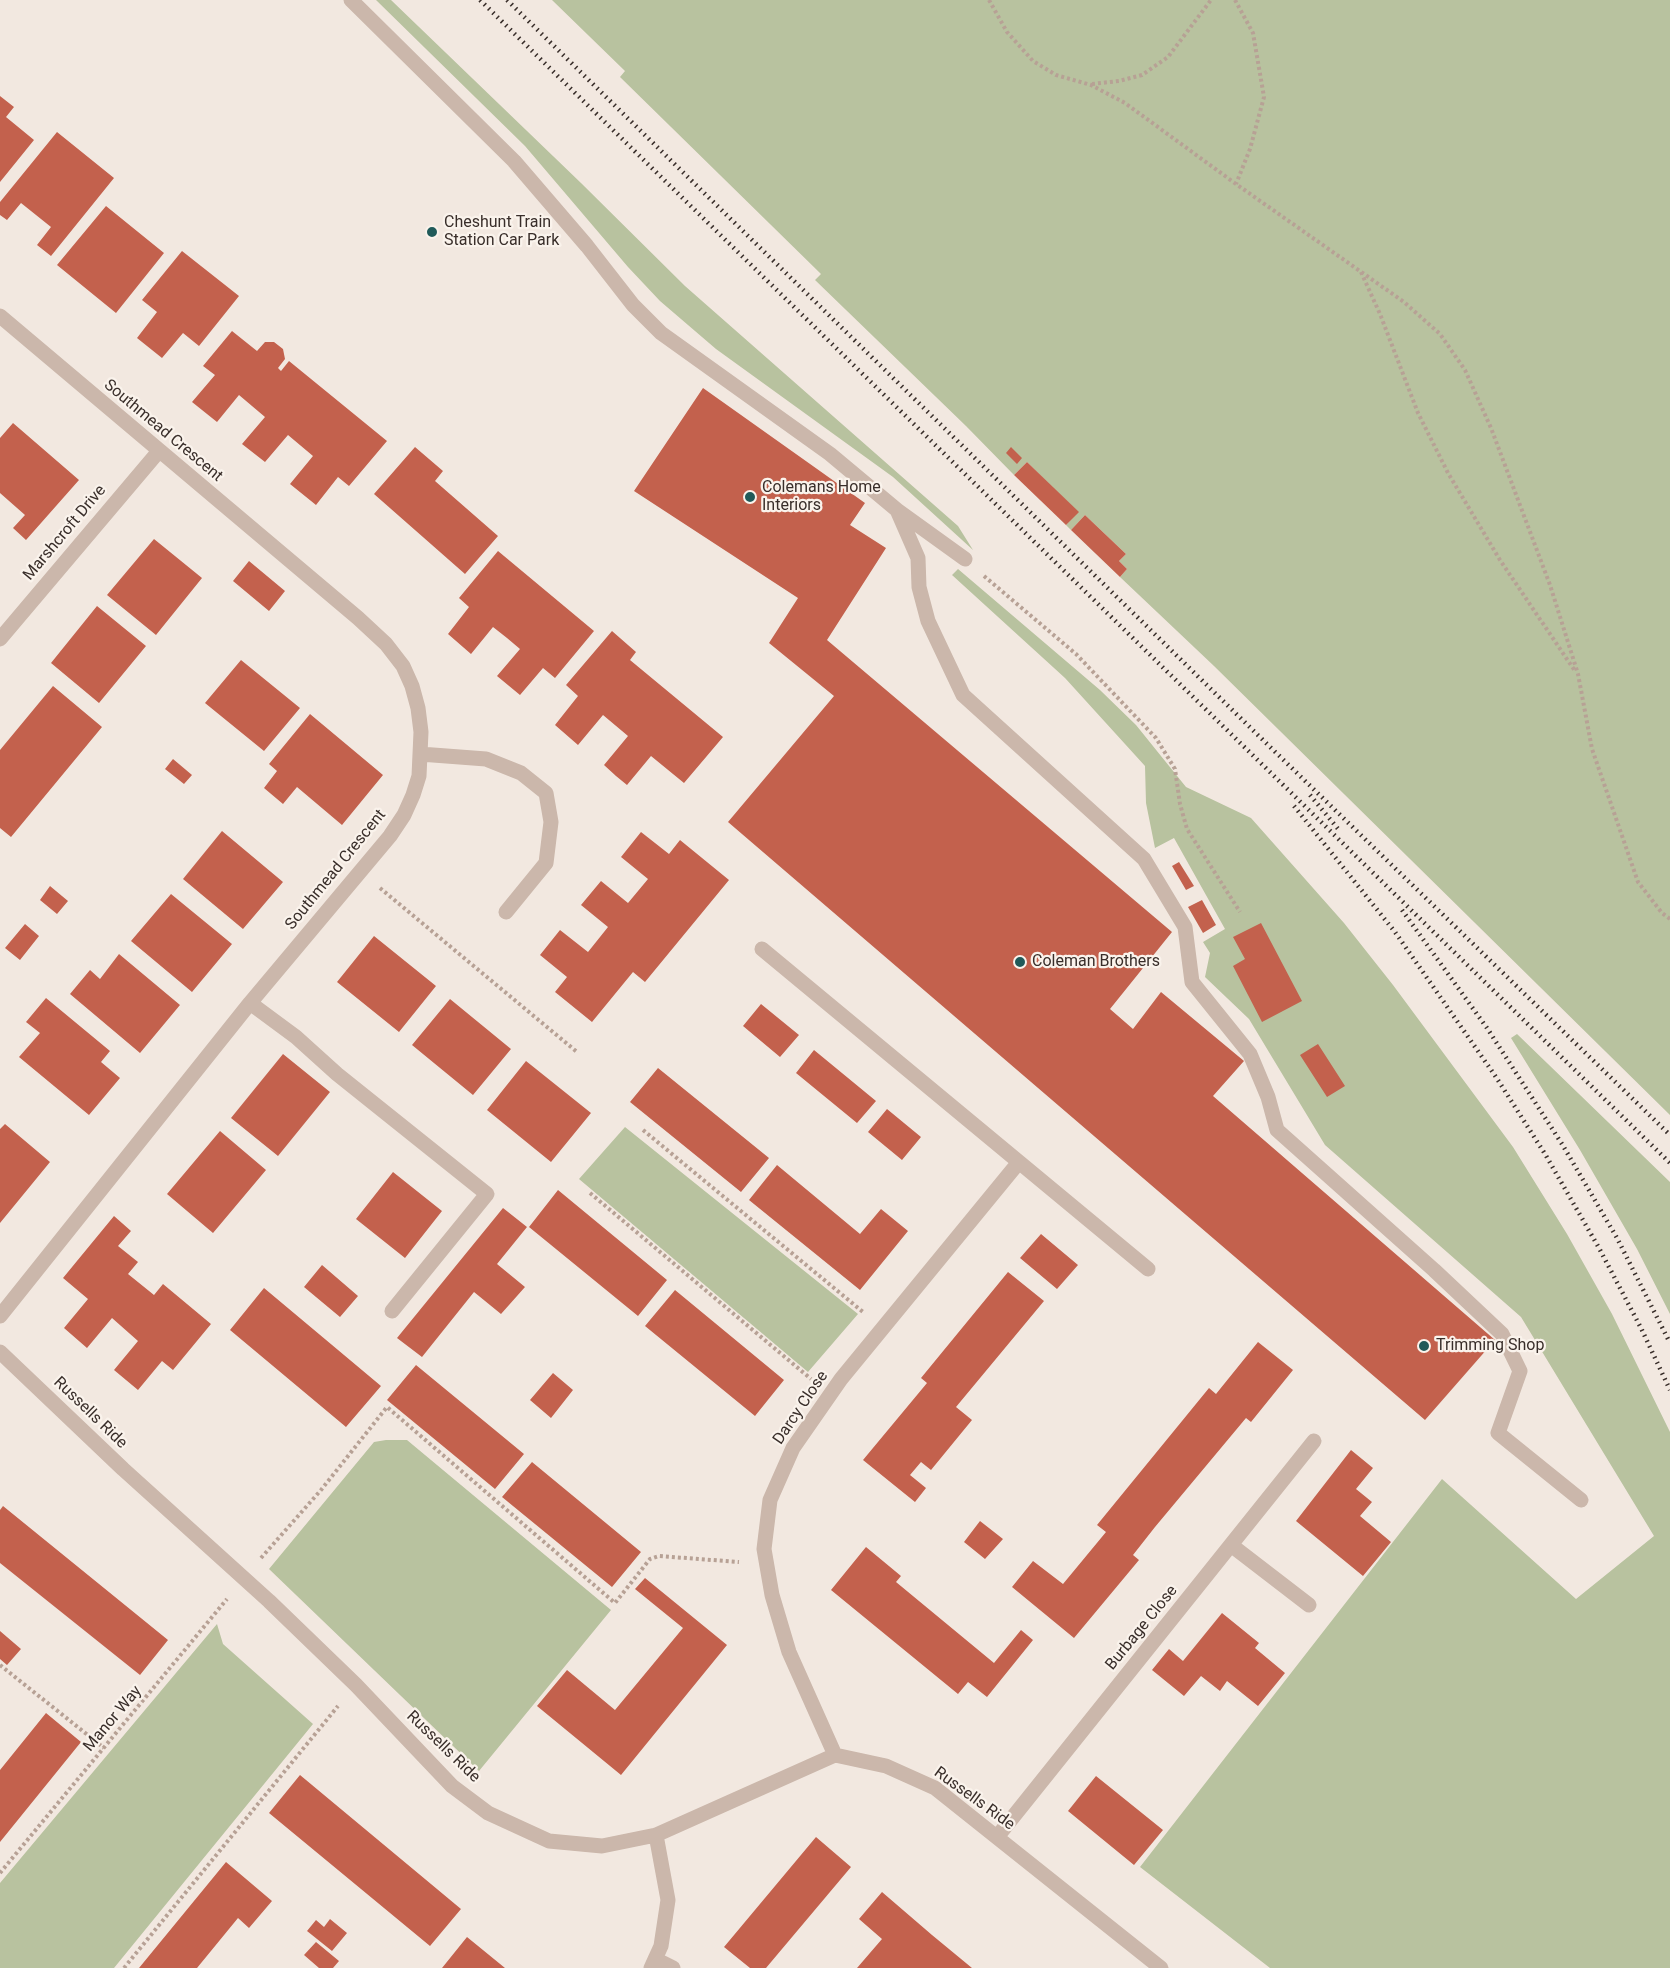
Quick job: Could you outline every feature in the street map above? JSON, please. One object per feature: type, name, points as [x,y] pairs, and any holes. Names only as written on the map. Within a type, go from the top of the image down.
[{"type":"street","points":[[351,0],[514,161],[587,246],[633,305],[661,333],[830,454],[897,510],[965,560]]},
{"type":"street","name":"Southmead Crescent","points":[[0,316],[386,644],[403,666],[412,686],[421,732],[419,776],[404,815],[390,836],[250,1004],[0,1316]]},
{"type":"street","name":"Marshcroft Drive","points":[[0,639],[159,451]]},
{"type":"street","points":[[897,510],[918,558],[919,587],[928,621],[963,695],[1143,859],[1185,927],[1192,982],[1250,1054],[1268,1097],[1277,1130],[1502,1334],[1520,1371],[1498,1433],[1581,1500]]},
{"type":"street","points":[[420,754],[486,759],[521,773],[546,793],[551,822],[546,863],[506,912]]},
{"type":"street","points":[[762,949],[1148,1269]]},
{"type":"street","points":[[250,1004],[296,1037],[337,1074],[487,1194],[392,1311]]},
{"type":"street","name":"Darcy Close","points":[[835,1755],[789,1652],[772,1595],[764,1549],[770,1500],[793,1448],[830,1395],[1018,1162]]},
{"type":"street","name":"Russells Ride","points":[[0,1352],[243,1580],[269,1601],[356,1685],[452,1786],[488,1813],[549,1841],[603,1846],[656,1834],[835,1755],[886,1766],[934,1788],[1161,1968]]},
{"type":"street","name":"Burbage Close","points":[[997,1837],[1314,1441]]},
{"type":"street","points":[[1231,1545],[1309,1605]]},
{"type":"street","points":[[656,1834],[668,1900],[661,1946],[653,1963],[673,1968]]},
{"type":"path","points":[[989,0],[1007,32],[1033,61],[1056,75],[1091,84],[1125,103],[1404,302],[1440,334],[1465,370],[1491,428],[1550,585],[1578,674],[1592,749],[1638,882],[1662,913],[1670,919]]},
{"type":"path","points":[[1091,84],[1119,81],[1142,75],[1168,57],[1211,0]]},
{"type":"path","points":[[1235,0],[1252,33],[1264,97],[1250,149],[1236,184]]},
{"type":"path","points":[[1360,270],[1380,314],[1418,413],[1448,473],[1500,560],[1578,674]]},
{"type":"path","points":[[965,560],[1076,654],[1156,738],[1175,769],[1180,804],[1187,829],[1240,912]]},
{"type":"path","points":[[360,871],[577,1053]]},
{"type":"path","points":[[643,1130],[883,1328]]},
{"type":"path","points":[[590,1193],[830,1395]]},
{"type":"path","name":"Manor Way","points":[[0,1873],[243,1580],[321,1490],[387,1407],[615,1603],[650,1559],[659,1556],[731,1563],[766,1561]]},
{"type":"path","points":[[0,1665],[104,1748]]},
{"type":"path","points":[[124,1968],[356,1685]]},
{"type":"green space","points":[[376,0],[391,0],[685,286],[958,526],[973,550],[893,477],[716,349],[660,301],[628,267],[525,146]]},
{"type":"green space","points":[[552,0],[1670,0],[1670,1115],[1214,666],[1120,577],[1127,569],[1119,561],[1126,554],[1085,515],[1071,530],[1066,525],[1078,512],[1027,462],[1014,475],[815,280],[821,274],[620,77],[625,71]]},
{"type":"green space","points":[[958,569],[1100,690],[1136,725],[1186,787],[1251,818],[1344,923],[1513,1147],[1567,1234],[1612,1314],[1670,1432],[1670,1968],[1270,1968],[1140,1867],[1442,1479],[1576,1599],[1654,1536],[1521,1317],[1325,1145],[1249,1019],[1205,977],[1210,953],[1203,942],[1225,929],[1174,838],[1155,848],[1146,803],[1145,766],[1065,678],[952,575]]},
{"type":"green space","points":[[1517,1034],[1670,1182],[1670,1314],[1637,1249],[1580,1150],[1511,1038]]},
{"type":"green space","points":[[625,1127],[858,1314],[808,1372],[579,1179]]},
{"type":"green space","points":[[407,1440],[611,1610],[479,1771],[269,1569],[374,1442]]},
{"type":"green space","points":[[217,1624],[223,1644],[313,1724],[114,1968],[0,1968],[0,1883]]},
{"type":"building","points":[[0,96],[14,107],[6,117],[34,140],[0,182]]},
{"type":"building","points":[[57,132],[114,178],[51,256],[37,245],[51,227],[21,203],[7,220],[0,215],[0,202]]},
{"type":"building","points":[[106,206],[164,253],[116,313],[57,265]]},
{"type":"building","points":[[182,251],[239,296],[199,346],[183,333],[162,358],[137,338],[157,312],[142,300]]},
{"type":"building","points":[[232,331],[257,351],[265,342],[274,342],[283,349],[285,359],[278,368],[281,371],[289,361],[387,441],[349,486],[338,477],[316,505],[290,484],[313,456],[288,435],[265,462],[242,444],[265,417],[239,395],[217,422],[192,402],[215,375],[203,366]]},
{"type":"building","name":"Coleman Brothers","points":[[703,388],[865,503],[850,525],[886,548],[827,640],[1172,932],[1110,1009],[1133,1029],[1161,992],[1244,1061],[1213,1096],[1495,1340],[1425,1420],[728,822],[834,696],[769,643],[798,598],[634,491]]},
{"type":"building","points":[[13,423],[79,480],[26,540],[13,528],[25,515],[0,493],[0,438]]},
{"type":"building","points":[[415,447],[443,471],[435,481],[498,536],[465,574],[374,494]]},
{"type":"building","points":[[1011,447],[1022,458],[1017,464],[1006,453]]},
{"type":"building","points":[[1027,462],[1079,512],[1066,525],[1014,475]]},
{"type":"building","points":[[1085,515],[1126,554],[1119,561],[1127,569],[1120,577],[1071,530]]},
{"type":"building","points":[[154,539],[202,578],[156,635],[107,595]]},
{"type":"building","points":[[498,551],[594,631],[555,678],[543,668],[520,695],[497,676],[520,649],[493,627],[471,654],[448,634],[469,607],[459,598]]},
{"type":"building","points":[[249,561],[285,591],[269,611],[233,581]]},
{"type":"building","points":[[97,606],[146,646],[99,703],[51,663]]},
{"type":"building","points":[[612,631],[636,652],[630,660],[723,737],[684,783],[651,756],[627,785],[616,776],[604,765],[628,736],[603,715],[578,745],[555,725],[578,696],[566,685]]},
{"type":"building","points":[[241,660],[300,708],[264,751],[205,703]]},
{"type":"building","points":[[53,686],[102,727],[11,837],[0,828],[0,750]]},
{"type":"building","points":[[310,714],[383,775],[342,825],[297,787],[283,804],[264,788],[277,771],[269,764]]},
{"type":"building","points":[[173,759],[192,775],[184,784],[165,769]]},
{"type":"building","points":[[222,831],[283,882],[243,929],[183,879]]},
{"type":"building","points":[[641,832],[669,854],[680,840],[729,880],[645,982],[633,972],[592,1022],[555,992],[567,977],[540,955],[560,930],[588,952],[608,927],[581,905],[601,881],[628,903],[648,879],[621,857]]},
{"type":"building","points":[[1179,862],[1194,886],[1186,890],[1172,866]]},
{"type":"building","points":[[50,886],[68,901],[57,914],[40,900]]},
{"type":"building","points":[[171,894],[232,944],[192,992],[131,941]]},
{"type":"building","points":[[1202,900],[1216,925],[1203,933],[1188,907]]},
{"type":"building","points":[[1261,923],[1302,1001],[1262,1022],[1233,966],[1245,959],[1233,937]]},
{"type":"building","points":[[25,924],[39,936],[20,960],[5,948]]},
{"type":"building","points":[[374,936],[436,986],[399,1032],[337,982]]},
{"type":"building","points":[[119,954],[180,1005],[140,1053],[70,994],[90,970],[100,979]]},
{"type":"building","points":[[46,998],[110,1051],[101,1062],[120,1078],[89,1115],[19,1057],[40,1033],[26,1022]]},
{"type":"building","points":[[450,999],[511,1049],[473,1095],[412,1045]]},
{"type":"building","points":[[761,1004],[799,1035],[780,1057],[743,1026]]},
{"type":"building","points":[[1318,1044],[1345,1086],[1327,1097],[1300,1055]]},
{"type":"building","points":[[814,1050],[876,1101],[857,1123],[796,1073]]},
{"type":"building","points":[[283,1054],[330,1092],[278,1156],[231,1118]]},
{"type":"building","points":[[526,1061],[591,1113],[551,1162],[487,1110]]},
{"type":"building","points":[[658,1068],[769,1158],[741,1192],[630,1102]]},
{"type":"building","points":[[887,1109],[921,1137],[902,1160],[868,1132]]},
{"type":"building","points":[[5,1124],[50,1162],[0,1223],[0,1129]]},
{"type":"building","points":[[220,1131],[266,1170],[213,1233],[167,1194]]},
{"type":"building","points":[[777,1165],[860,1234],[881,1209],[908,1231],[860,1290],[749,1200]]},
{"type":"building","points":[[393,1172],[442,1211],[405,1258],[356,1219]]},
{"type":"building","points":[[558,1190],[667,1280],[638,1316],[529,1227]]},
{"type":"building","points":[[503,1208],[527,1227],[497,1264],[525,1287],[501,1314],[474,1292],[422,1357],[397,1338]]},
{"type":"building","points":[[114,1216],[131,1231],[118,1246],[138,1262],[128,1274],[154,1295],[163,1284],[211,1324],[173,1370],[162,1361],[138,1390],[114,1370],[138,1341],[112,1318],[87,1348],[64,1328],[88,1299],[63,1278]]},
{"type":"building","points":[[1041,1234],[1078,1265],[1057,1289],[1020,1258]]},
{"type":"building","points":[[322,1265],[358,1296],[340,1317],[304,1287]]},
{"type":"building","points":[[1008,1272],[1044,1301],[956,1407],[972,1420],[931,1470],[921,1462],[910,1475],[926,1488],[915,1502],[863,1460],[927,1383],[921,1378]]},
{"type":"building","points":[[264,1288],[381,1386],[346,1427],[230,1330]]},
{"type":"building","points":[[675,1290],[784,1380],[755,1416],[645,1326]]},
{"type":"building","points":[[1258,1342],[1293,1370],[1251,1422],[1246,1418],[1155,1527],[1133,1555],[1139,1560],[1074,1638],[1012,1587],[1033,1561],[1063,1584],[1106,1532],[1097,1525],[1209,1388],[1216,1394]]},
{"type":"building","points":[[416,1365],[524,1454],[495,1489],[387,1400]]},
{"type":"building","points":[[553,1373],[573,1390],[551,1418],[530,1400]]},
{"type":"building","points":[[1351,1450],[1373,1468],[1356,1489],[1372,1502],[1360,1516],[1391,1542],[1363,1576],[1296,1521]]},
{"type":"building","points":[[532,1462],[641,1552],[612,1587],[502,1497]]},
{"type":"building","points":[[3,1506],[168,1640],[140,1675],[0,1563],[0,1510]]},
{"type":"building","points":[[980,1521],[1003,1539],[985,1559],[964,1542]]},
{"type":"building","points":[[866,1547],[901,1576],[896,1582],[994,1663],[1021,1630],[1033,1640],[987,1697],[968,1682],[958,1694],[831,1590]]},
{"type":"building","points":[[645,1578],[727,1645],[621,1775],[537,1706],[567,1670],[615,1710],[683,1628],[635,1589]]},
{"type":"building","points":[[1222,1613],[1259,1643],[1255,1648],[1285,1673],[1258,1706],[1227,1681],[1220,1691],[1201,1676],[1184,1696],[1152,1670],[1169,1649],[1183,1661]]},
{"type":"building","points":[[0,1631],[21,1649],[7,1665],[0,1659]]},
{"type":"building","points":[[46,1713],[81,1742],[0,1842],[0,1770]]},
{"type":"building","points":[[300,1775],[461,1909],[430,1946],[269,1813]]},
{"type":"building","points":[[1096,1776],[1163,1830],[1134,1865],[1068,1811]]},
{"type":"building","points":[[816,1837],[851,1867],[766,1968],[750,1968],[724,1947]]},
{"type":"building","points":[[226,1862],[272,1901],[249,1928],[238,1918],[197,1968],[139,1968]]},
{"type":"building","points":[[882,1892],[972,1968],[857,1968],[882,1939],[859,1919]]},
{"type":"building","points":[[330,1919],[347,1933],[332,1951],[307,1931],[316,1920],[324,1927]]},
{"type":"building","points":[[467,1937],[505,1968],[442,1968]]},
{"type":"building","points":[[316,1942],[339,1961],[333,1968],[319,1968],[304,1955]]},
{"type":"railway","points":[[480,0],[1670,1163]]},
{"type":"railway","points":[[507,0],[1670,1135]]},
{"type":"railway","points":[[1310,795],[1339,830]]},
{"type":"railway","points":[[1294,806],[1395,932],[1496,1077],[1545,1154],[1599,1248],[1670,1390]]},
{"type":"railway","points":[[1402,910],[1487,1028],[1562,1144],[1617,1238],[1670,1343]]},
{"type":"place","name":"Cheshunt Train Station Car Park","points":[[432,232]]},
{"type":"place","name":"Colemans Home Interiors","points":[[750,497]]},
{"type":"place","name":"Coleman Brothers","points":[[1020,962]]},
{"type":"place","name":"Trimming Shop","points":[[1424,1346]]}]
